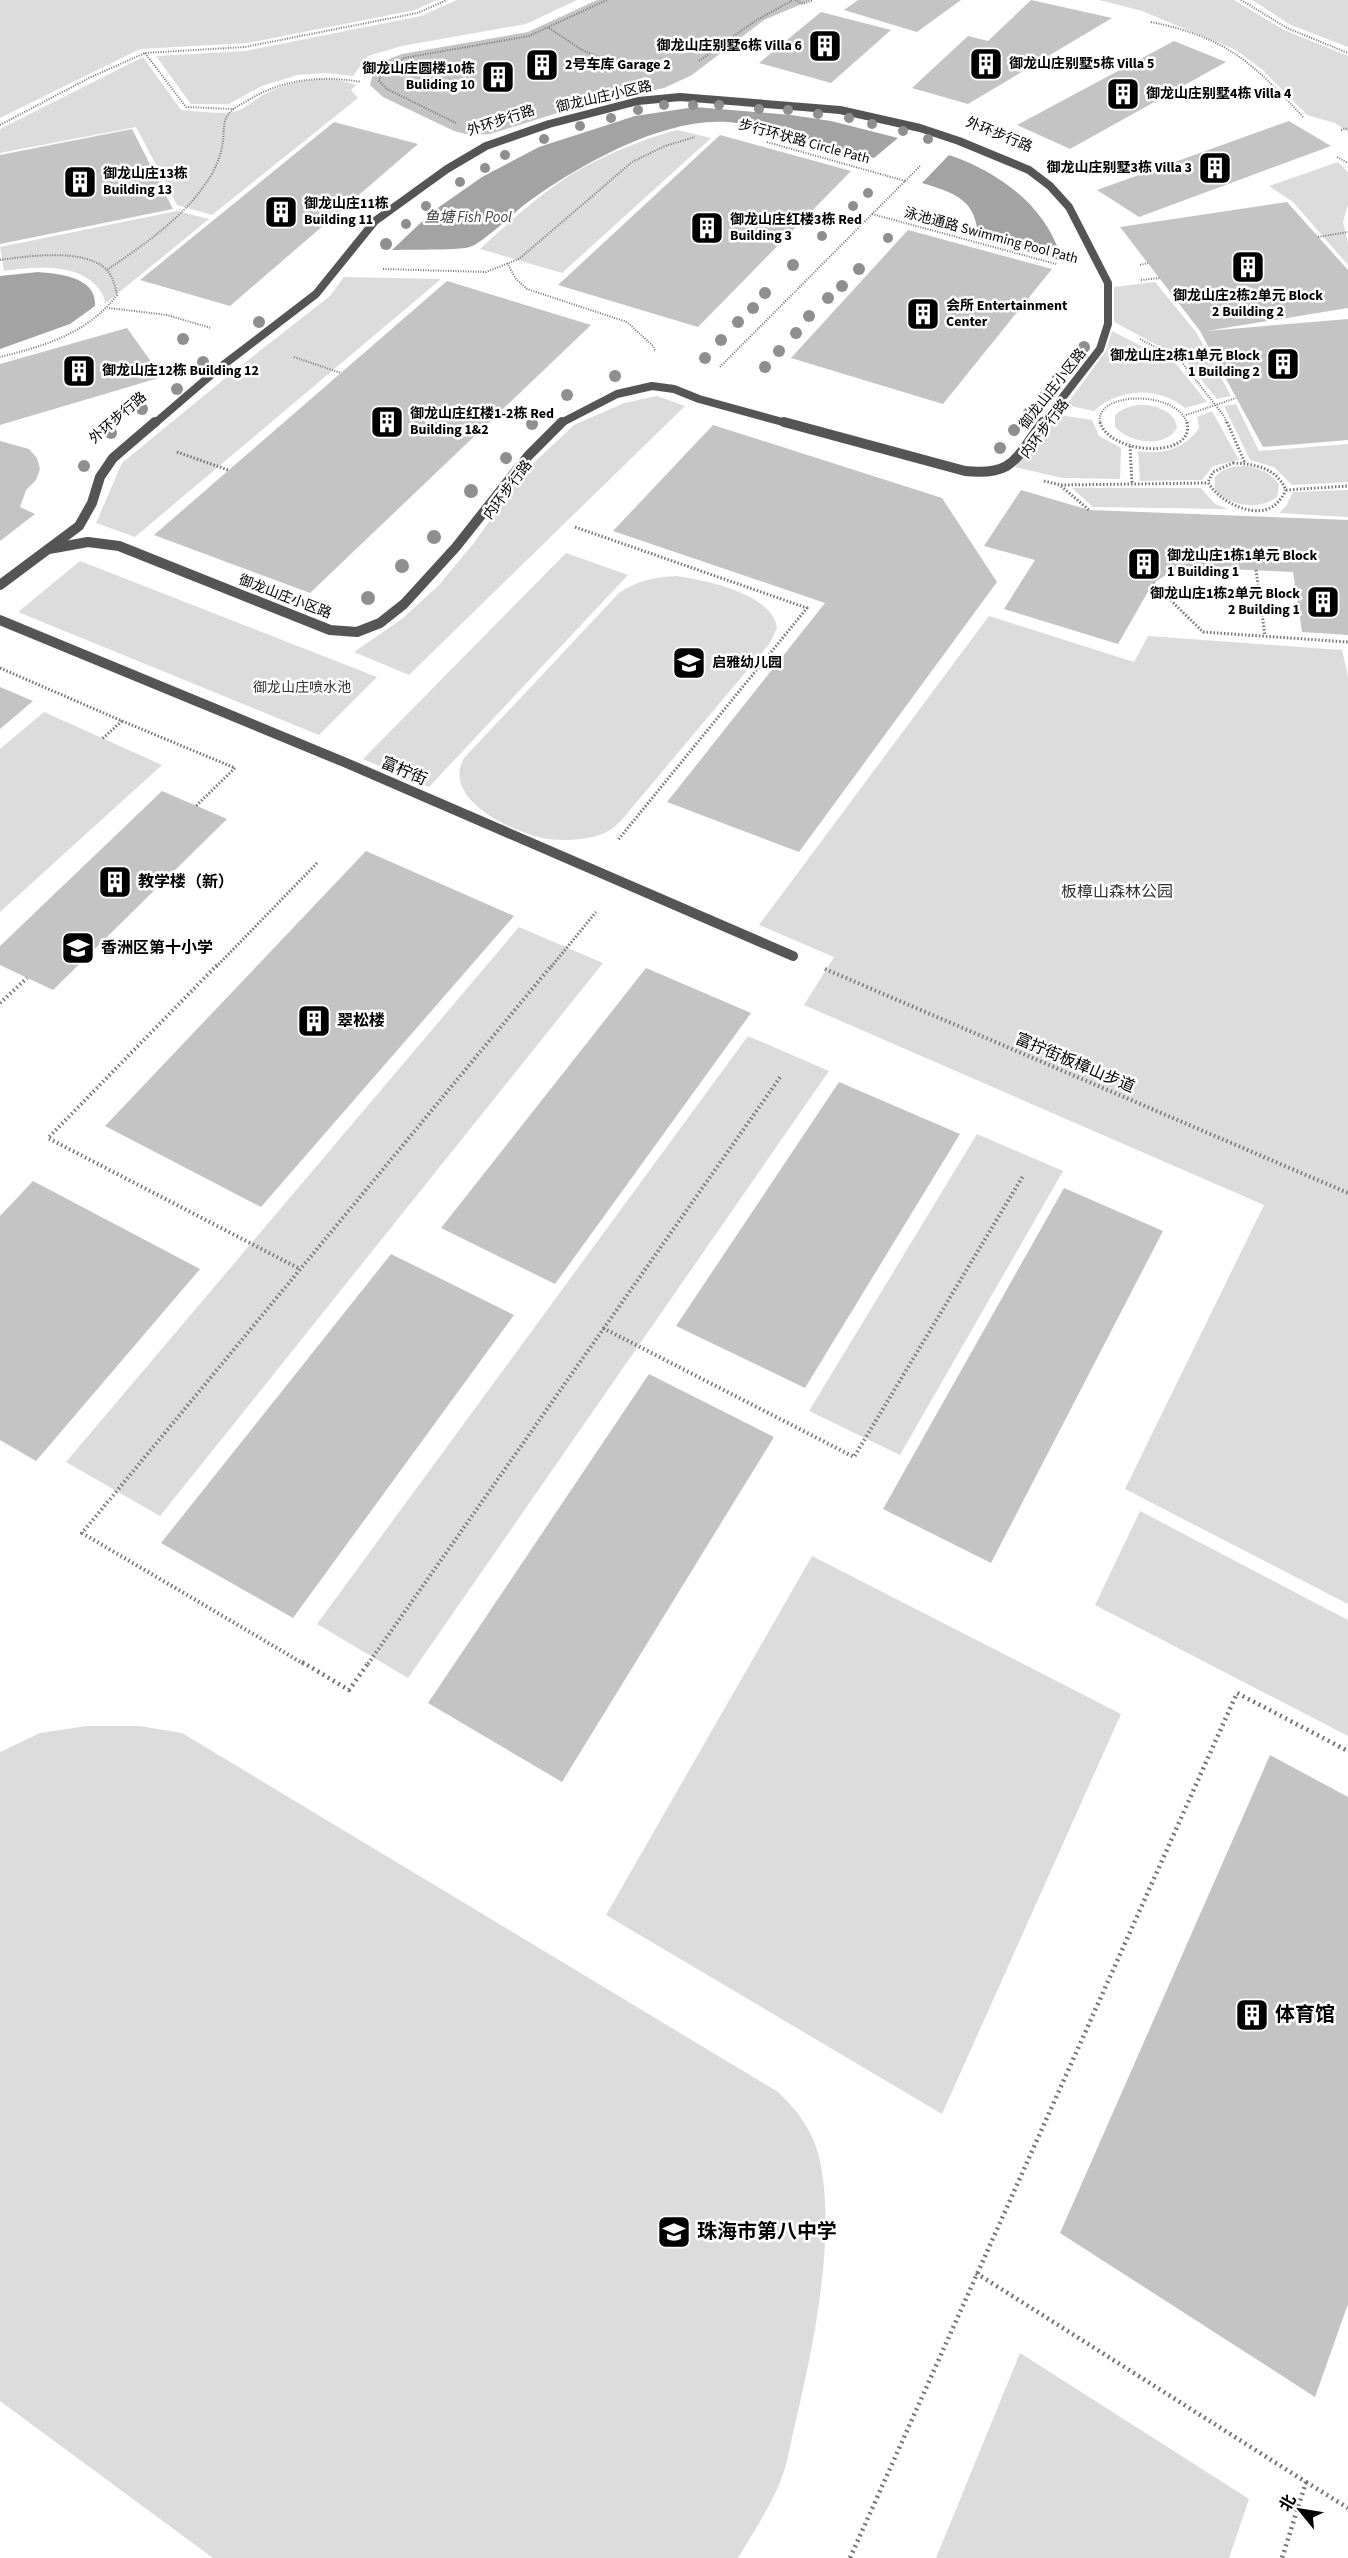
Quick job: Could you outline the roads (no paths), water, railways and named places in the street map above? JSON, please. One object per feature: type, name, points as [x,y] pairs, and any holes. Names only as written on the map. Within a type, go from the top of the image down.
[{"type":"street","name":"御龙山庄小区路","points":[[0,585],[80,526],[92,502],[100,477],[112,458],[218,369],[316,294],[375,221],[447,169],[486,146],[549,124],[617,105],[680,97],[840,110],[920,128],[992,153],[1029,170],[1050,186],[1069,207],[1108,283],[1108,324],[1100,349],[1009,466],[999,471],[987,473],[965,471],[699,399],[666,386],[653,385],[613,395],[559,423],[512,474],[450,556],[421,588],[392,616],[358,632],[330,630],[119,546],[88,542],[49,549]]},
{"type":"street","name":"富柠街","points":[[0,620],[344,762],[794,956]]},
{"type":"water","name":"鱼塘 Fish Pool","points":[[695,107],[791,115],[831,121],[898,138],[874,158],[802,137],[746,124],[702,123],[675,128],[620,147],[568,175],[524,205],[475,245],[463,248],[392,250],[432,212],[482,177],[539,147],[635,116]]},
{"type":"water","points":[[949,155],[986,171],[1019,194],[1045,224],[1062,261],[978,238],[973,215],[962,200],[945,190],[922,183]]},
{"type":"water","points":[[38,272],[66,276],[84,283],[94,296],[95,306],[70,324],[0,349],[0,276]]},
{"type":"place","name":"御龙山庄别墅6栋 Villa 6","points":[[825,46]]},
{"type":"place","name":"御龙山庄别墅5栋 Villa 5","points":[[986,64]]},
{"type":"place","name":"2号车库 Garage 2","points":[[542,65]]},
{"type":"place","name":"御龙山庄圆楼10栋 Buliding 10","points":[[498,77]]},
{"type":"place","name":"御龙山庄别墅4栋 Villa 4","points":[[1123,94]]},
{"type":"place","name":"御龙山庄别墅3栋 Villa 3","points":[[1215,168]]},
{"type":"place","name":"御龙山庄13栋 Building 13","points":[[80,182]]},
{"type":"place","name":"御龙山庄11栋 Building 11","points":[[281,212]]},
{"type":"place","name":"御龙山庄红楼3栋 Red Building 3","points":[[707,228]]},
{"type":"place","name":"御龙山庄2栋2单元 Block 2 Building 2","points":[[1248,267]]},
{"type":"place","name":"会所 Entertainment Center","points":[[923,314]]},
{"type":"place","name":"御龙山庄2栋1单元 Block 1 Building 2","points":[[1283,364]]},
{"type":"place","name":"御龙山庄12栋 Building 12","points":[[79,371]]},
{"type":"place","name":"御龙山庄红楼1-2栋 Red Building 1&2","points":[[387,422]]},
{"type":"place","name":"御龙山庄1栋1单元 Block 1 Building 1","points":[[1144,564]]},
{"type":"place","name":"御龙山庄1栋2单元 Block 2 Building 1","points":[[1323,602]]},
{"type":"place","name":"启雅幼儿园","points":[[689,663]]},
{"type":"place","name":"教学楼（新）","points":[[115,882]]},
{"type":"place","name":"香洲区第十小学","points":[[78,948]]},
{"type":"place","name":"翠松楼","points":[[314,1021]]},
{"type":"place","name":"体育馆","points":[[1252,2015]]},
{"type":"place","name":"珠海市第八中学","points":[[674,2232]]},
{"type":"park label","name":"御龙山庄喷水池","points":[[302,688]]},
{"type":"park label","name":"板樟山森林公园","points":[[1117,892]]}]
